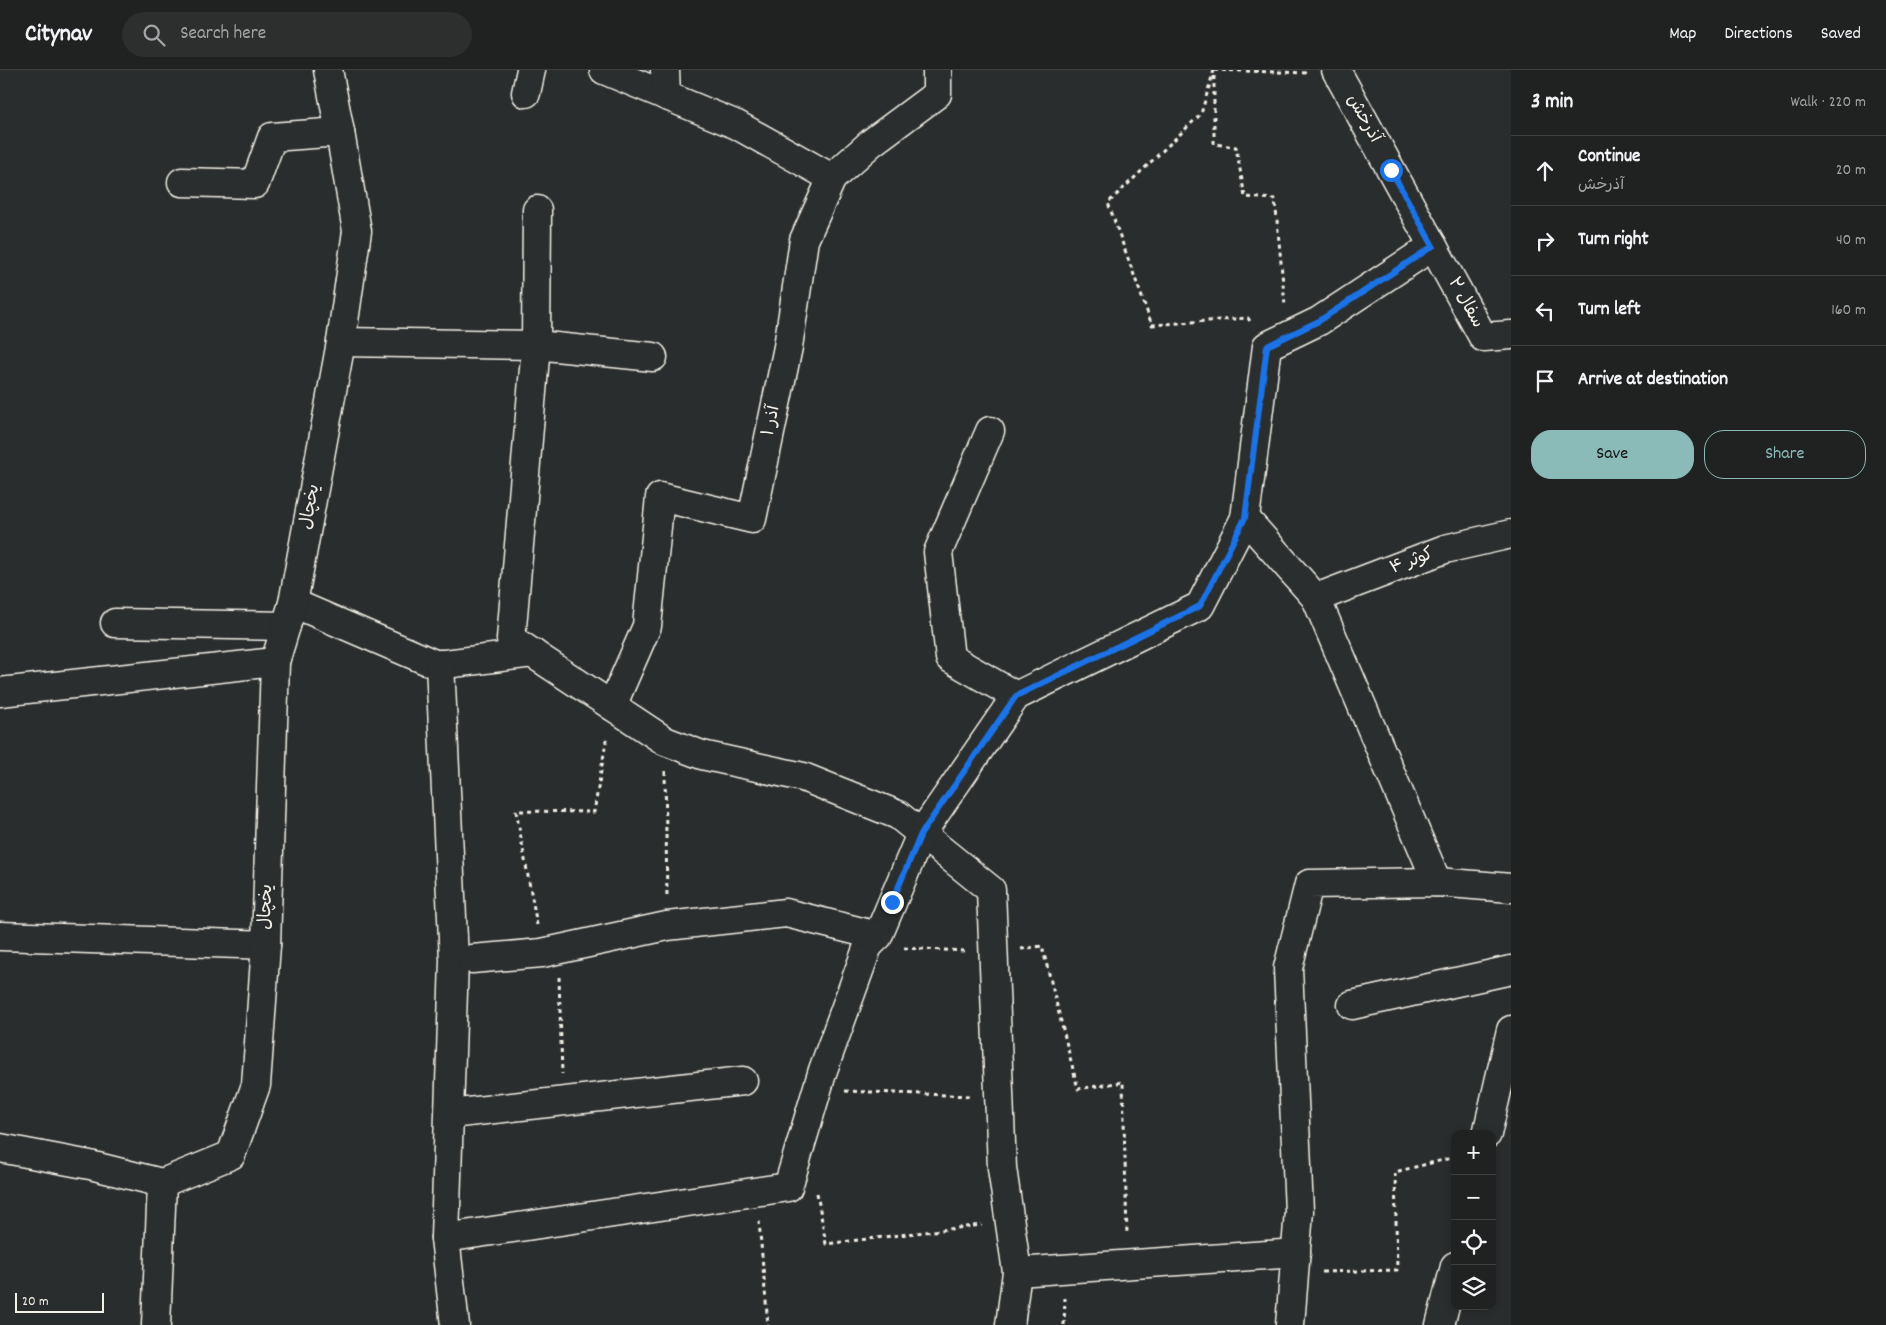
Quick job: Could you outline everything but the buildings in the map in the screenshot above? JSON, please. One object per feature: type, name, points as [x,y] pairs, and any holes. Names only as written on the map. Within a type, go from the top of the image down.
[{"type":"street","name":"یخچال","points":[[162,1183],[231,1154],[256,1085],[266,945],[275,662],[290,615],[341,342],[357,231],[328,70]]},
{"type":"street","points":[[604,70],[666,83],[832,178]]},
{"type":"street","name":"آذر ۱","points":[[612,706],[646,626],[660,497],[752,520],[788,347],[804,240],[832,178],[871,143],[937,94],[937,70]]},
{"type":"street","name":"آذرخش","points":[[1337,72],[1433,246]]},
{"type":"street","points":[[182,182],[255,184],[272,137],[340,132]]},
{"type":"street","points":[[536,210],[536,344],[512,639],[665,741],[702,755],[803,778],[898,815],[991,890],[1002,1168],[1017,1272],[1010,1325]]},
{"type":"street","points":[[446,1238],[788,1186],[817,1089],[873,941],[921,834],[1016,696],[1200,606],[1245,518],[1278,341],[1319,321],[1433,246]]},
{"type":"street","name":"سفال ۲","points":[[1433,246],[1484,336],[1511,335]]},
{"type":"street","points":[[341,342],[536,344],[653,357]]},
{"type":"street","points":[[990,430],[938,552],[950,658],[1016,696]]},
{"type":"street","points":[[1245,518],[1316,598],[1437,882]]},
{"type":"street","name":"کوثر ۴","points":[[1316,598],[1446,549],[1511,534]]},
{"type":"street","points":[[115,623],[290,615],[437,664],[533,653]]},
{"type":"street","points":[[0,692],[275,662]]},
{"type":"street","points":[[440,664],[454,960],[446,1238],[454,1325]]},
{"type":"street","points":[[1290,1325],[1299,1212],[1288,968],[1309,884],[1437,882],[1511,888]]},
{"type":"street","points":[[472,960],[550,951],[667,926],[786,913],[873,941]]},
{"type":"street","name":"یخچال","points":[[0,936],[266,945]]},
{"type":"street","points":[[1352,1005],[1511,970]]},
{"type":"street","points":[[1488,1130],[1511,1030]]},
{"type":"street","points":[[450,1114],[743,1081]]},
{"type":"street","points":[[0,1148],[90,1165],[162,1183],[156,1325]]},
{"type":"street","points":[[1017,1272],[1128,1264],[1295,1263]]},
{"type":"street","points":[[1440,1325],[1451,1282]]},
{"type":"path","points":[[1214,70],[1337,72]]},
{"type":"path","points":[[1214,70],[1214,144],[1236,147],[1245,197],[1275,199],[1278,341],[1248,318],[1152,325],[1108,203],[1201,114],[1214,70]]},
{"type":"path","points":[[562,1102],[550,951],[516,811],[594,812],[612,706]]},
{"type":"path","points":[[665,741],[667,926]]},
{"type":"path","points":[[873,941],[993,952],[1042,946],[1078,1089],[1123,1082],[1128,1264]]},
{"type":"path","points":[[817,1089],[999,1097]]},
{"type":"path","points":[[1295,1263],[1397,1270],[1394,1172],[1451,1158]]},
{"type":"path","points":[[788,1186],[817,1192],[826,1244],[1010,1222]]},
{"type":"path","points":[[756,1192],[768,1325]]},
{"type":"route","points":[[892,902],[921,834],[1016,696],[1200,606],[1245,518],[1267,346],[1319,321],[1433,246],[1391,170]]}]
